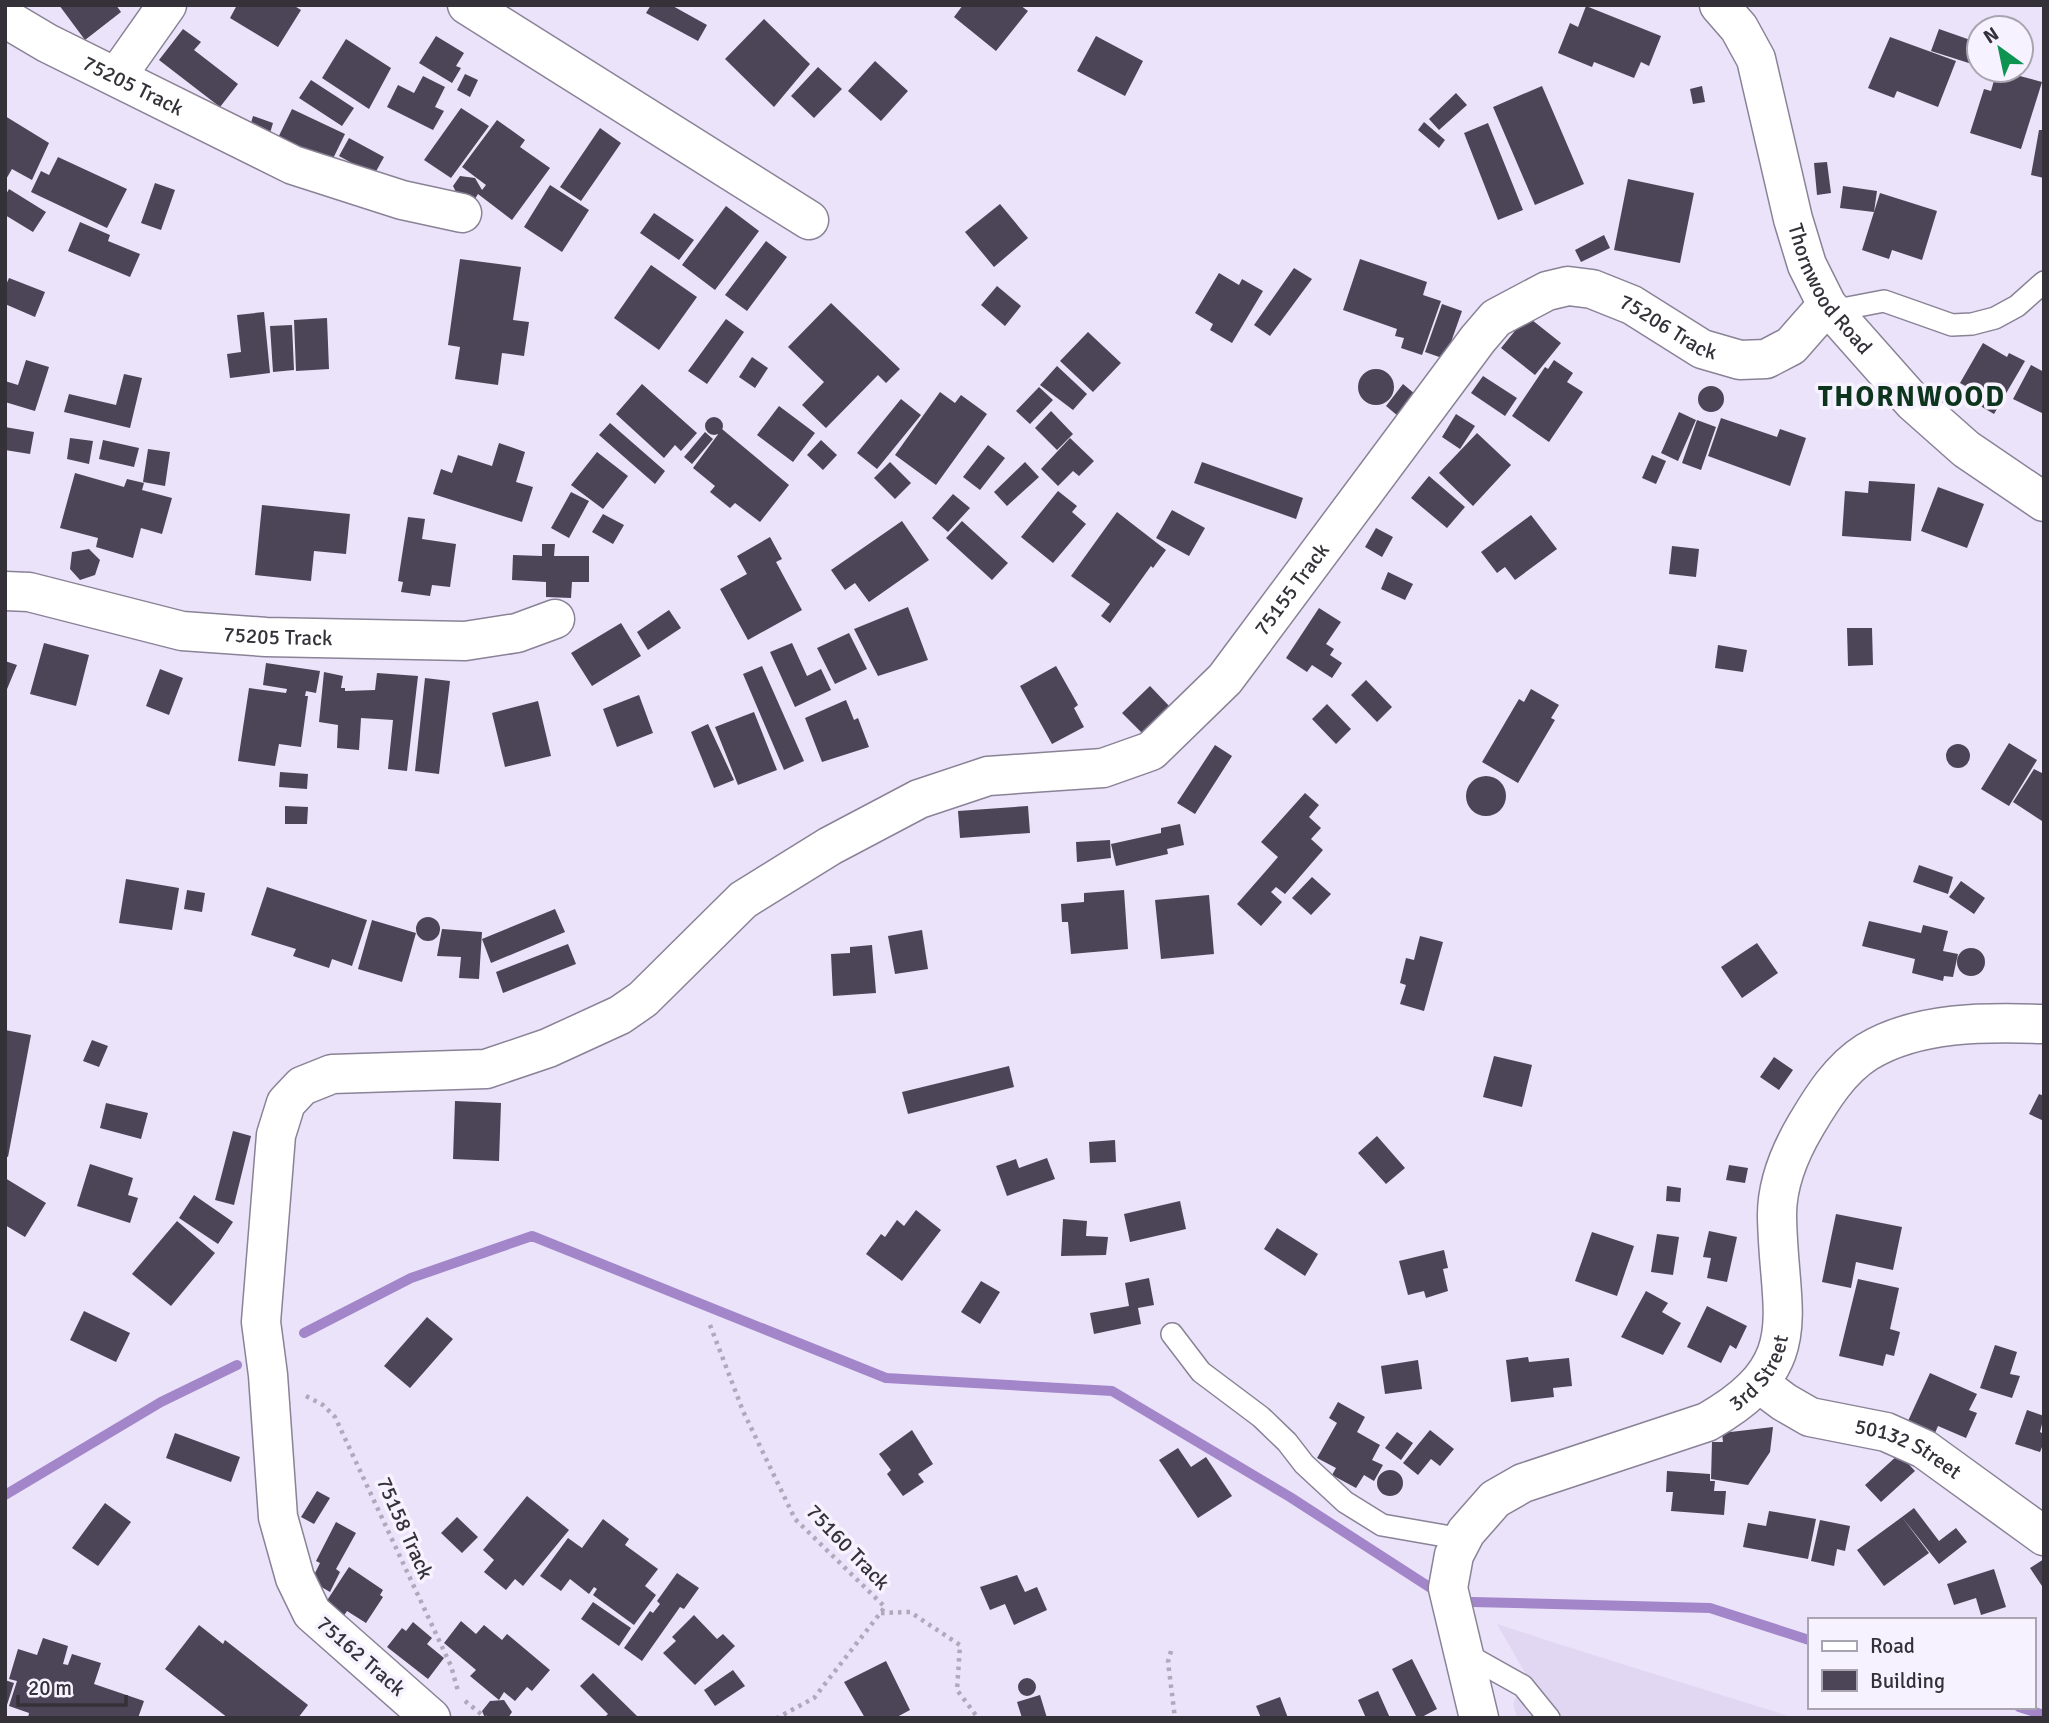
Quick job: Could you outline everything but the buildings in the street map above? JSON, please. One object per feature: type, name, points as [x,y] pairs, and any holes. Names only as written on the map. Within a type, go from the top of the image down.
[{"type":"street","points":[[117,76],[167,5]]},
{"type":"street","points":[[467,5],[809,220]]},
{"type":"street","name":"Thornwood Road","points":[[1719,5],[1739,28],[1756,59],[1793,219],[1807,265],[1830,308],[1913,402],[1966,449],[2044,502]]},
{"type":"street","name":"75205 Track","points":[[5,18],[47,43],[293,165],[402,201],[462,213]]},
{"type":"street","name":"75206 Track","points":[[1496,318],[1547,291],[1568,286],[1592,289],[1632,305],[1702,349],[1740,360],[1766,359],[1791,346],[1830,308]]},
{"type":"street","name":"75155 Track","points":[[268,1376],[261,1322],[276,1135],[286,1103],[302,1086],[332,1074],[486,1069],[548,1048],[620,1015],[635,1004],[666,978],[743,900],[830,846],[919,799],[988,776],[1103,768],[1151,751],[1170,736],[1225,680],[1496,318]]},
{"type":"street","name":"75205 Track","points":[[5,591],[29,592],[182,631],[266,637],[465,641],[517,633],[555,619]]},
{"type":"street","name":"3rd Street","points":[[1479,1718],[1448,1588],[1454,1555],[1462,1539],[1495,1499],[1523,1483],[1707,1422],[1734,1407],[1760,1384],[1777,1352],[1784,1325],[1777,1213],[1788,1156],[1824,1096],[1843,1072],[1867,1052],[1913,1034],[1983,1021],[2044,1024]]},
{"type":"street","name":"75162 Track","points":[[268,1376],[278,1517],[295,1578],[312,1613],[340,1641],[431,1718]]},
{"type":"street","name":"50132 Street","points":[[1760,1384],[1784,1402],[1810,1416],[1886,1432],[1924,1449],[2044,1536]]},
{"type":"lane","points":[[1830,308],[1884,301],[1952,325],[1972,324],[1995,318],[2017,306],[2044,282]]},
{"type":"lane","points":[[1172,1334],[1201,1372],[1261,1417],[1287,1441],[1304,1464],[1345,1502],[1382,1525],[1462,1539]]},
{"type":"lane","points":[[1464,1653],[1523,1686],[1549,1718]]},
{"type":"path","name":"75160 Track","points":[[710,1325],[743,1411],[795,1519],[885,1607],[814,1698],[777,1718]]},
{"type":"path","name":"75158 Track","points":[[268,1376],[323,1405],[335,1417],[451,1666],[460,1697],[486,1718]]},
{"type":"path","points":[[880,1613],[910,1612],[960,1645],[957,1690],[978,1718]]},
{"type":"path","points":[[1171,1651],[1168,1662],[1175,1718]]},
{"type":"shaded area","points":[[1497,1624],[1795,1718],[1517,1718],[1513,1703],[1528,1678]]},
{"type":"waterway","points":[[304,1333],[411,1278],[532,1236],[886,1378],[1112,1391],[1290,1497],[1437,1592]]},
{"type":"waterway","points":[[5,1495],[161,1402],[237,1365]]},
{"type":"waterway","points":[[1472,1602],[1710,1608],[1808,1640]]},
{"type":"waterway","points":[[2025,1709],[2044,1715]]},
{"type":"district","name":"THORNWOOD","points":[[1912,397]]}]
